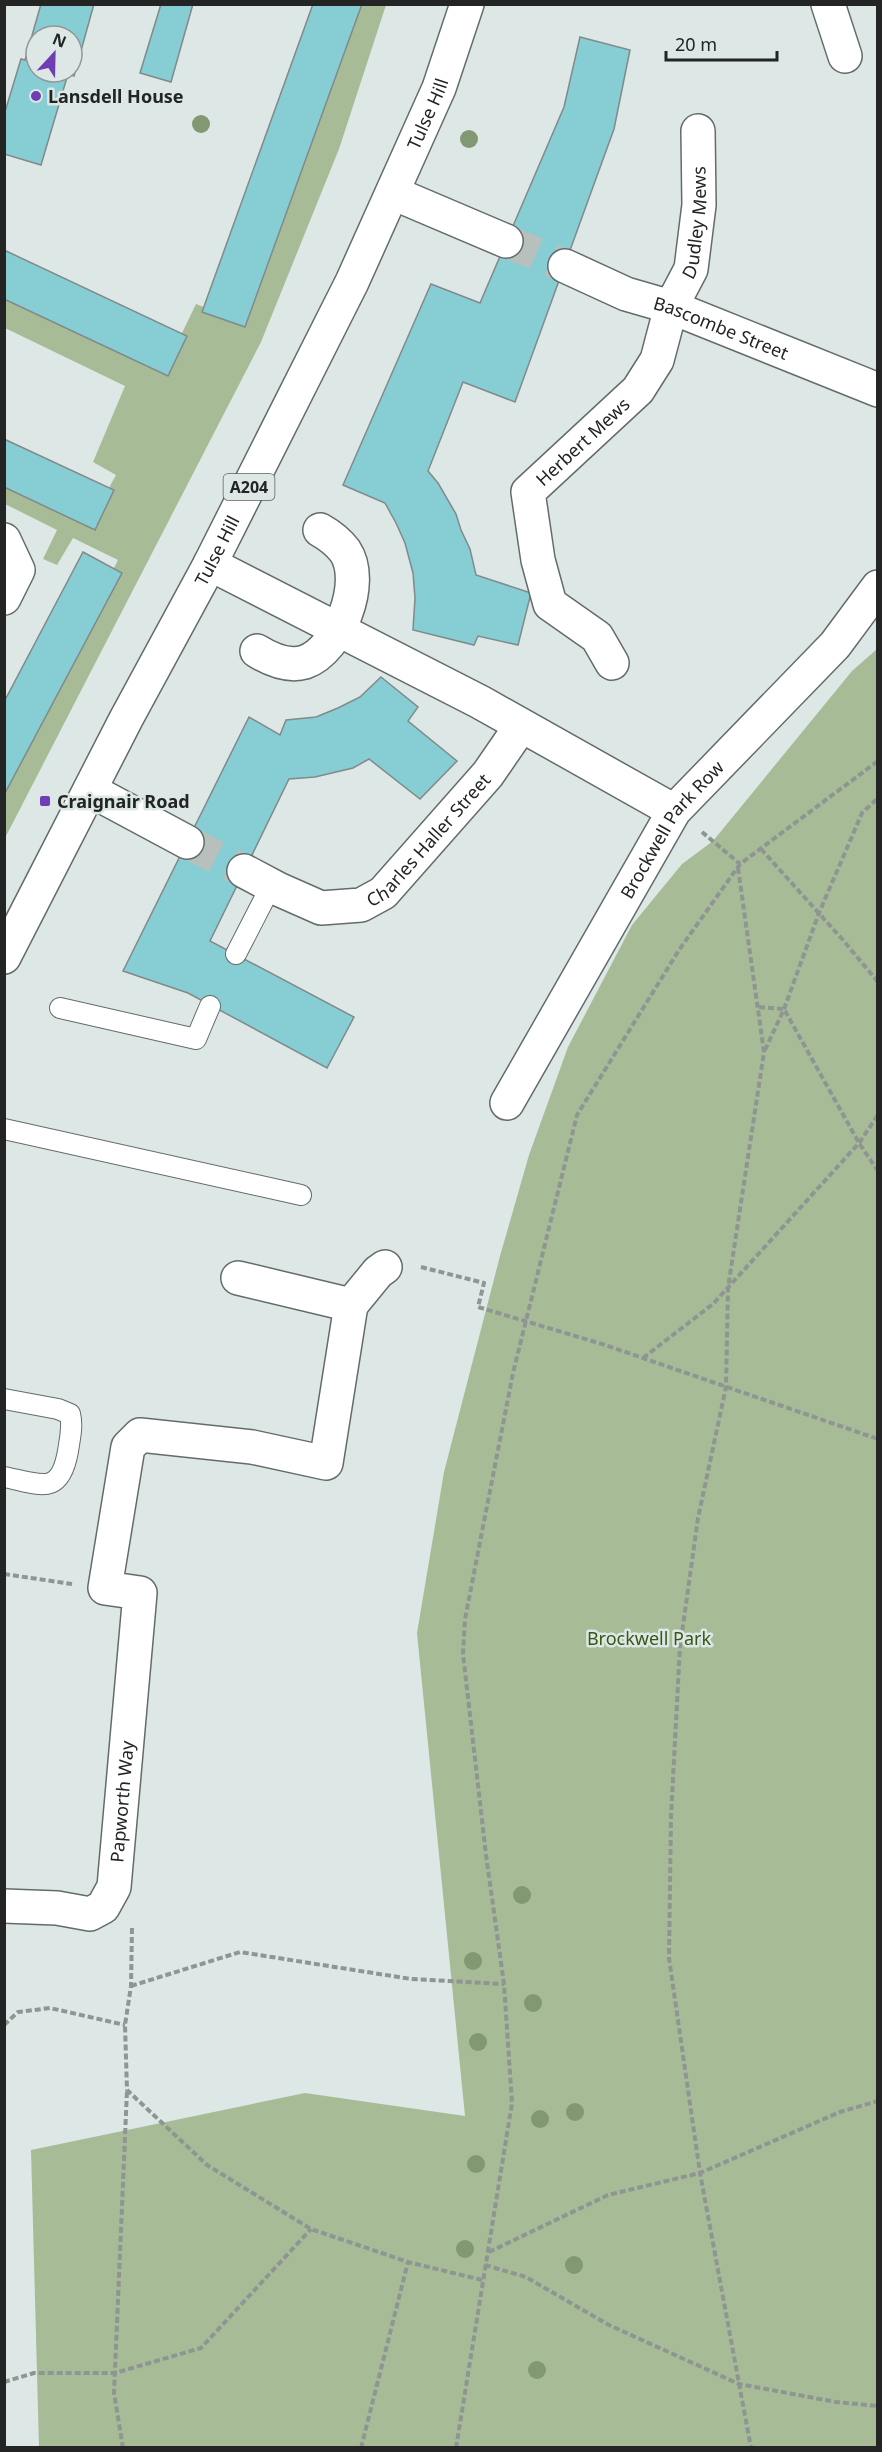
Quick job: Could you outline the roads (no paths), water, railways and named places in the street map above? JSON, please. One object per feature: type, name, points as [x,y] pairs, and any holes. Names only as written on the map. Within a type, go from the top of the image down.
[{"type":"street","name":"Tulse Hill","points":[[9,936],[90,790],[210,564],[352,282],[439,88],[467,4]]},
{"type":"street","points":[[828,4],[845,56]]},
{"type":"street","name":"Dudley Mews","points":[[671,307],[691,269],[699,205],[698,131]]},
{"type":"street","points":[[393,193],[506,241]]},
{"type":"street","name":"Bascombe Street","points":[[565,266],[626,294],[671,307],[878,390]]},
{"type":"street","name":"Herbert Mews","points":[[612,663],[597,637],[550,604],[538,560],[528,492],[638,390],[657,360],[671,307]]},
{"type":"street","points":[[257,651],[269,658],[286,663],[304,662],[326,648],[339,628],[348,609],[350,566],[345,552],[320,530]]},
{"type":"street","points":[[4,540],[18,570],[4,598]]},
{"type":"street","points":[[210,564],[339,628],[674,811]]},
{"type":"street","name":"Brockwell Park Row","points":[[507,1103],[674,811],[835,645],[878,587]]},
{"type":"street","name":"Charles Haller Street","points":[[258,878],[321,908],[361,905],[383,893],[488,774],[521,726]]},
{"type":"street","points":[[90,790],[187,842]]},
{"type":"street","points":[[238,1278],[351,1305],[378,1272],[385,1267]]},
{"type":"street","name":"Papworth Way","points":[[4,1906],[57,1908],[90,1914],[103,1907],[114,1887],[140,1593],[105,1588],[128,1447],[140,1435],[252,1447],[326,1463],[351,1305]]},
{"type":"lane","points":[[236,954],[258,878]]},
{"type":"lane","points":[[60,1008],[196,1039],[210,1006]]},
{"type":"lane","points":[[4,1129],[301,1195]]},
{"type":"lane","points":[[4,1399],[58,1409],[70,1414],[72,1422],[66,1464],[58,1480],[50,1484],[39,1484],[4,1477]]},
{"type":"tunnel","points":[[506,241],[565,266]]},
{"type":"tunnel","points":[[187,842],[244,871]]},
{"type":"place","name":"Lansdell House","points":[[36,96]]},
{"type":"place","name":"Craignair Road","points":[[45,801]]},
{"type":"park label","name":"Brockwell Park","points":[[649,1638]]}]
